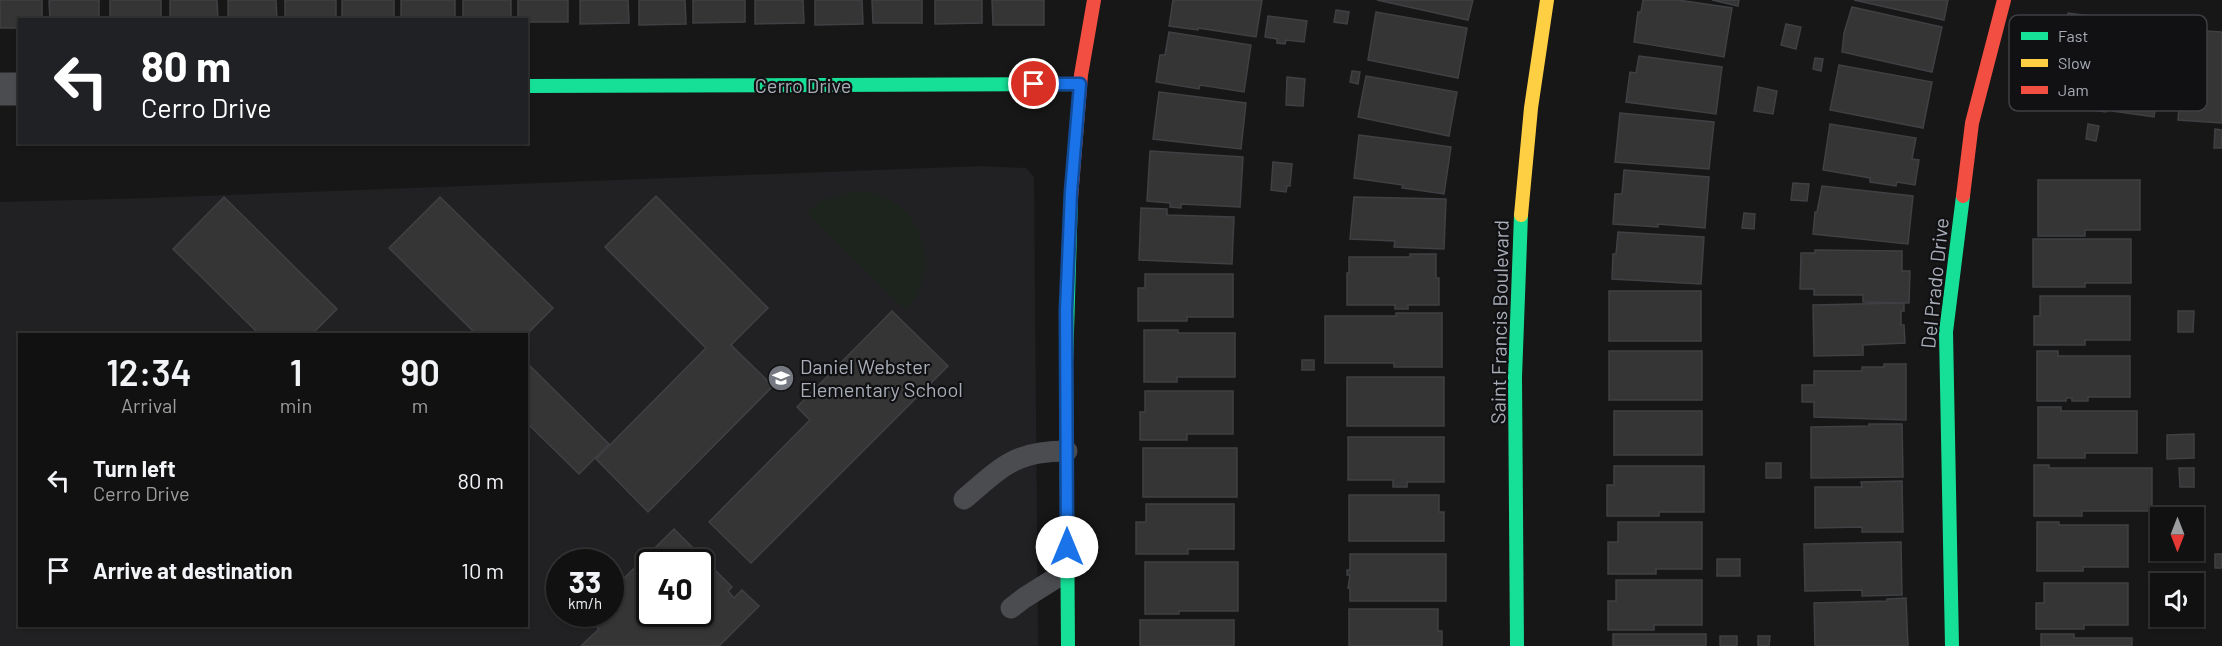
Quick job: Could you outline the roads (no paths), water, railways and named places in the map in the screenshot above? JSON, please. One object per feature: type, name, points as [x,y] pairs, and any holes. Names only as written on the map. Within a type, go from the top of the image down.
[{"type":"street","points":[[1068,646],[1066,310],[1070,215],[1080,84],[1094,0]]},
{"type":"street","name":"Saint Francis Boulevard","points":[[1516,646],[1516,289],[1525,153],[1541,27],[1547,0]]},
{"type":"street","name":"Del Prado Drive","points":[[1952,646],[1946,332],[1972,123],[2004,0]]},
{"type":"street","name":"Cerro Drive","points":[[528,86],[1080,84]]},
{"type":"street","points":[[0,89],[18,89]]},
{"type":"lane","points":[[964,499],[1009,462],[1042,451],[1067,451]]},
{"type":"lane","points":[[1011,608],[1068,571]]},
{"type":"place","name":"Daniel Webster Elementary School","points":[[781,378]]}]
